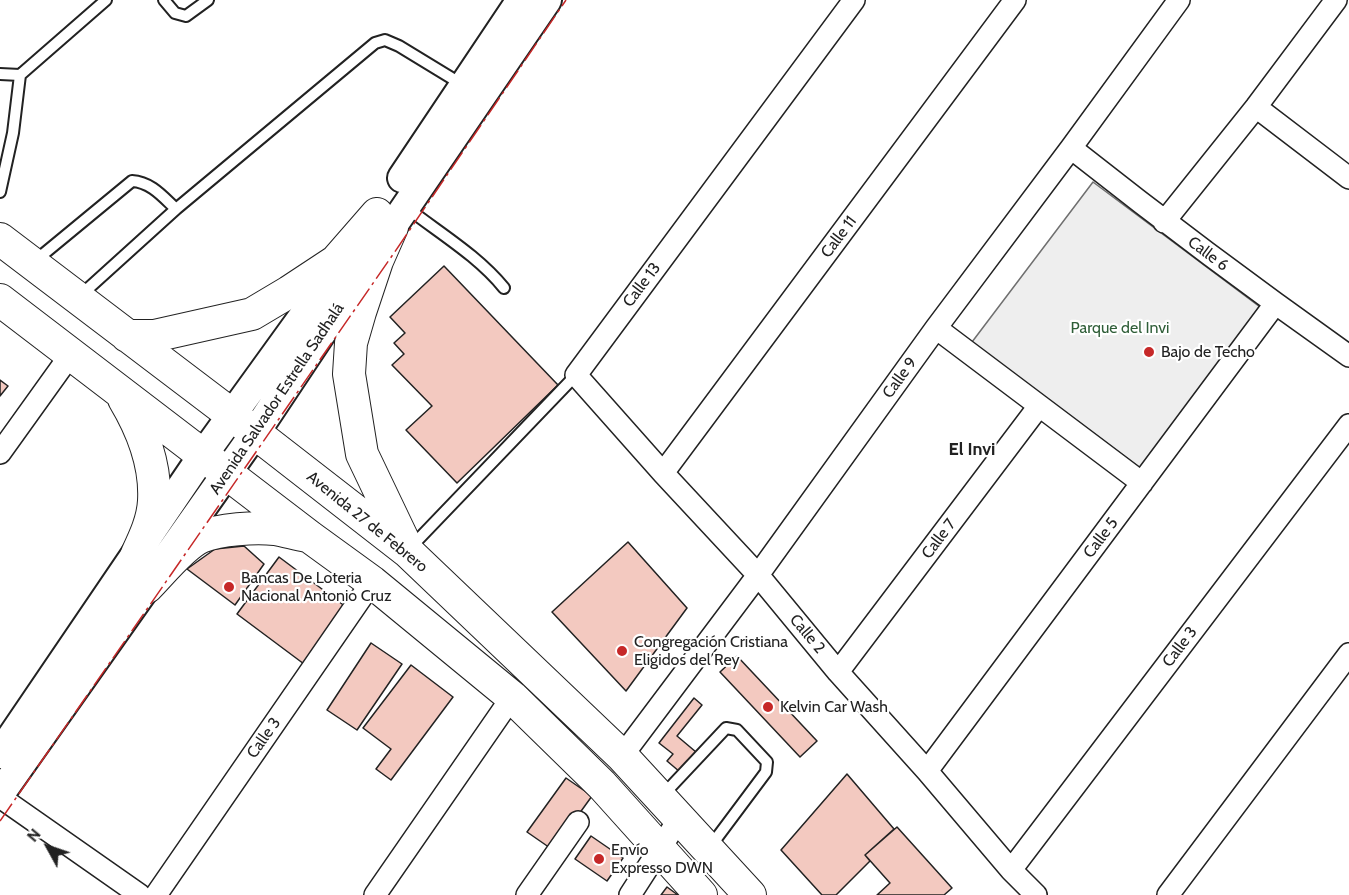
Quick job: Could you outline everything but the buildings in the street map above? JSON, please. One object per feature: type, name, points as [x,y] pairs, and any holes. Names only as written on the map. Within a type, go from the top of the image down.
[{"type":"main road","name":"Avenida Salvador Estrella Sadhalá","points":[[392,216],[463,85],[521,0]]},
{"type":"main road","name":"Avenida Salvador Estrella Sadhalá","points":[[0,754],[137,554],[215,464],[547,0]]},
{"type":"main road","points":[[127,336],[154,336],[252,314],[336,261],[392,216]]},
{"type":"main road","points":[[392,216],[351,343],[348,374],[362,454],[408,551]]},
{"type":"main road","name":"Avenida 27 de Febrero","points":[[0,239],[408,551],[622,756],[750,895]]},
{"type":"main road","points":[[0,300],[372,582],[512,697],[602,785],[701,895]]},
{"type":"main road","points":[[120,393],[135,418],[146,445],[152,473],[154,502],[148,530],[137,554]]},
{"type":"main road","name":"Avenida Salvador Estrella Sadhalá","points":[[0,796],[147,587],[215,464]]},
{"type":"main road","points":[[147,587],[179,553],[200,537],[226,530],[274,529],[310,537]]},
{"type":"street","name":"Calle 13","points":[[576,375],[854,0]]},
{"type":"street","name":"Calle 11","points":[[663,473],[1015,0]]},
{"type":"street","name":"Calle 9","points":[[622,756],[758,575],[936,328],[1179,0]]},
{"type":"street","points":[[1164,222],[1336,0]]},
{"type":"street","points":[[1256,106],[1349,178]]},
{"type":"street","name":"Calle 6","points":[[1071,148],[1164,222],[1349,356]]},
{"type":"street","name":"Calle 5","points":[[927,771],[1275,304]]},
{"type":"street","points":[[936,328],[1142,483]]},
{"type":"street","points":[[0,453],[71,354]]},
{"type":"street","name":"Calle 2","points":[[576,375],[758,575],[838,672],[927,771],[1011,870],[1036,895]]},
{"type":"street","name":"Calle 7","points":[[838,672],[1039,406]]},
{"type":"street","name":"Calle 3","points":[[1011,870],[1349,425]]},
{"type":"street","name":"Calle 3","points":[[156,895],[372,582]]},
{"type":"street","points":[[1168,895],[1349,654]]},
{"type":"street","points":[[375,895],[512,697]]},
{"type":"street","points":[[0,796],[141,895]]},
{"type":"street","points":[[630,895],[660,850],[669,808]]},
{"type":"street","points":[[527,895],[578,822]]},
{"type":"lane","points":[[0,192],[13,133],[20,75],[106,0]]},
{"type":"lane","points":[[165,0],[176,13],[186,16],[208,0]]},
{"type":"lane","points":[[78,298],[176,209],[375,43],[385,40],[399,46],[463,85]]},
{"type":"lane","points":[[0,74],[20,75]]},
{"type":"lane","points":[[32,264],[132,181],[142,182],[154,189],[176,209]]},
{"type":"lane","points":[[392,216],[462,249],[491,272],[504,288]]},
{"type":"lane","name":"Calle 13","points":[[408,551],[576,375]]},
{"type":"lane","points":[[669,808],[726,728],[737,730],[767,762],[766,772],[708,850]]},
{"type":"green space","name":"Parque del Invi","points":[[1093,182],[1268,313],[1147,473],[972,342]]},
{"type":"power","points":[[0,821],[394,253],[566,0]]},
{"type":"place","name":"Bajo de Techo","points":[[1149,352]]},
{"type":"place","name":"Bancas De Loteria Nacional Antonio Cruz","points":[[229,587]]},
{"type":"place","name":"Congregación Cristiana Eligidos del Rey","points":[[622,651]]},
{"type":"place","name":"Kelvin Car Wash","points":[[768,707]]},
{"type":"place","name":"Envío Expresso DWN","points":[[599,859]]},
{"type":"district","name":"El Invi","points":[[972,450]]}]
